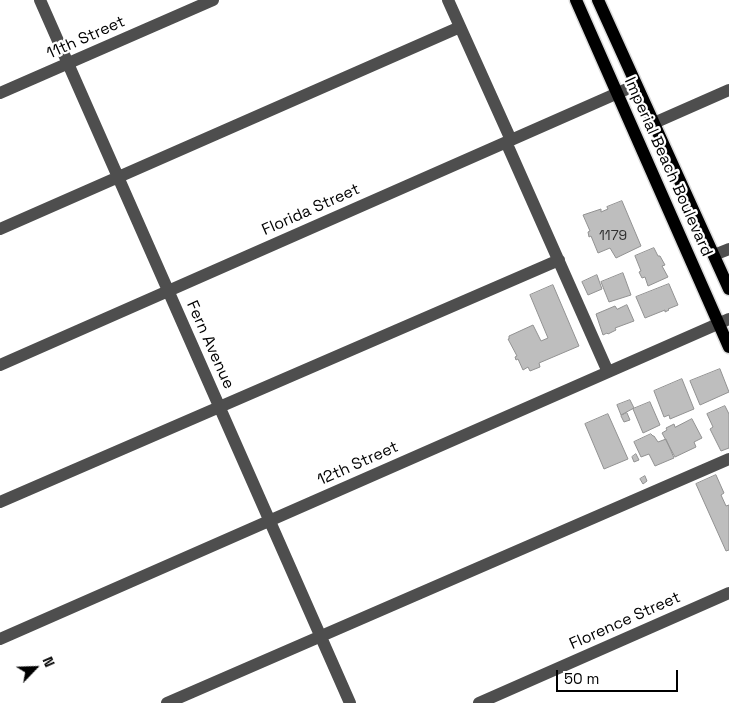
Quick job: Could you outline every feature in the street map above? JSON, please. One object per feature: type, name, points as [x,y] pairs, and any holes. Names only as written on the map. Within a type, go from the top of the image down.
[{"type":"main road","name":"Imperial Beach Boulevard","points":[[576,0],[724,321],[729,347]]},
{"type":"main road","name":"Imperial Beach Boulevard","points":[[598,0],[729,289]]},
{"type":"street","name":"Fern Avenue","points":[[40,0],[350,703]]},
{"type":"street","name":"11th Street","points":[[0,93],[213,0]]},
{"type":"street","points":[[448,0],[608,372]]},
{"type":"street","points":[[0,229],[460,26]]},
{"type":"street","name":"Florida Street","points":[[0,365],[636,85]]},
{"type":"street","points":[[654,123],[729,90]]},
{"type":"street","points":[[714,256],[729,249]]},
{"type":"street","points":[[0,502],[559,260]]},
{"type":"street","name":"12th Street","points":[[0,639],[724,321]]},
{"type":"street","points":[[167,703],[729,459]]},
{"type":"street","name":"Florence Street","points":[[479,703],[729,593]]},
{"type":"building","points":[[622,201],[641,246],[616,258],[610,248],[598,253],[591,236],[589,237],[588,232],[590,231],[583,215],[601,209],[601,212],[608,209],[607,207]]},
{"type":"building","points":[[654,248],[665,265],[662,266],[668,277],[648,286],[645,277],[642,278],[639,272],[641,271],[635,256]]},
{"type":"building","points":[[623,273],[631,295],[609,302],[601,282]]},
{"type":"building","points":[[597,275],[602,289],[588,295],[582,282]]},
{"type":"building","points":[[669,284],[678,305],[665,312],[665,310],[645,318],[636,297]]},
{"type":"building","points":[[553,285],[579,346],[539,363],[540,367],[530,371],[528,367],[523,370],[518,359],[516,360],[515,357],[517,356],[508,339],[509,336],[533,325],[541,341],[548,338],[530,295]]},
{"type":"building","points":[[627,305],[634,321],[603,335],[596,314],[615,306],[617,309]]},
{"type":"building","points":[[720,369],[729,392],[700,405],[690,381]]},
{"type":"building","points":[[682,379],[694,409],[670,419],[669,415],[664,417],[654,391]]},
{"type":"building","points":[[630,400],[634,408],[621,415],[617,405]]},
{"type":"building","points":[[650,402],[660,425],[643,433],[633,409]]},
{"type":"building","points":[[725,406],[729,414],[729,448],[721,451],[710,429],[713,427],[707,414]]},
{"type":"building","points":[[627,413],[630,420],[624,422],[621,416]]},
{"type":"building","points":[[608,414],[628,459],[604,469],[585,424]]},
{"type":"building","points":[[692,419],[702,438],[694,442],[696,447],[675,457],[662,433],[667,430],[666,428],[674,424],[675,427]]},
{"type":"building","points":[[651,434],[658,442],[666,439],[674,458],[655,466],[649,454],[641,457],[634,442]]},
{"type":"building","points":[[636,454],[639,460],[634,462],[632,457]]},
{"type":"building","points":[[716,475],[724,493],[721,495],[726,506],[729,505],[729,550],[726,551],[696,484]]},
{"type":"building","points":[[645,476],[647,481],[643,484],[640,479]]}]
